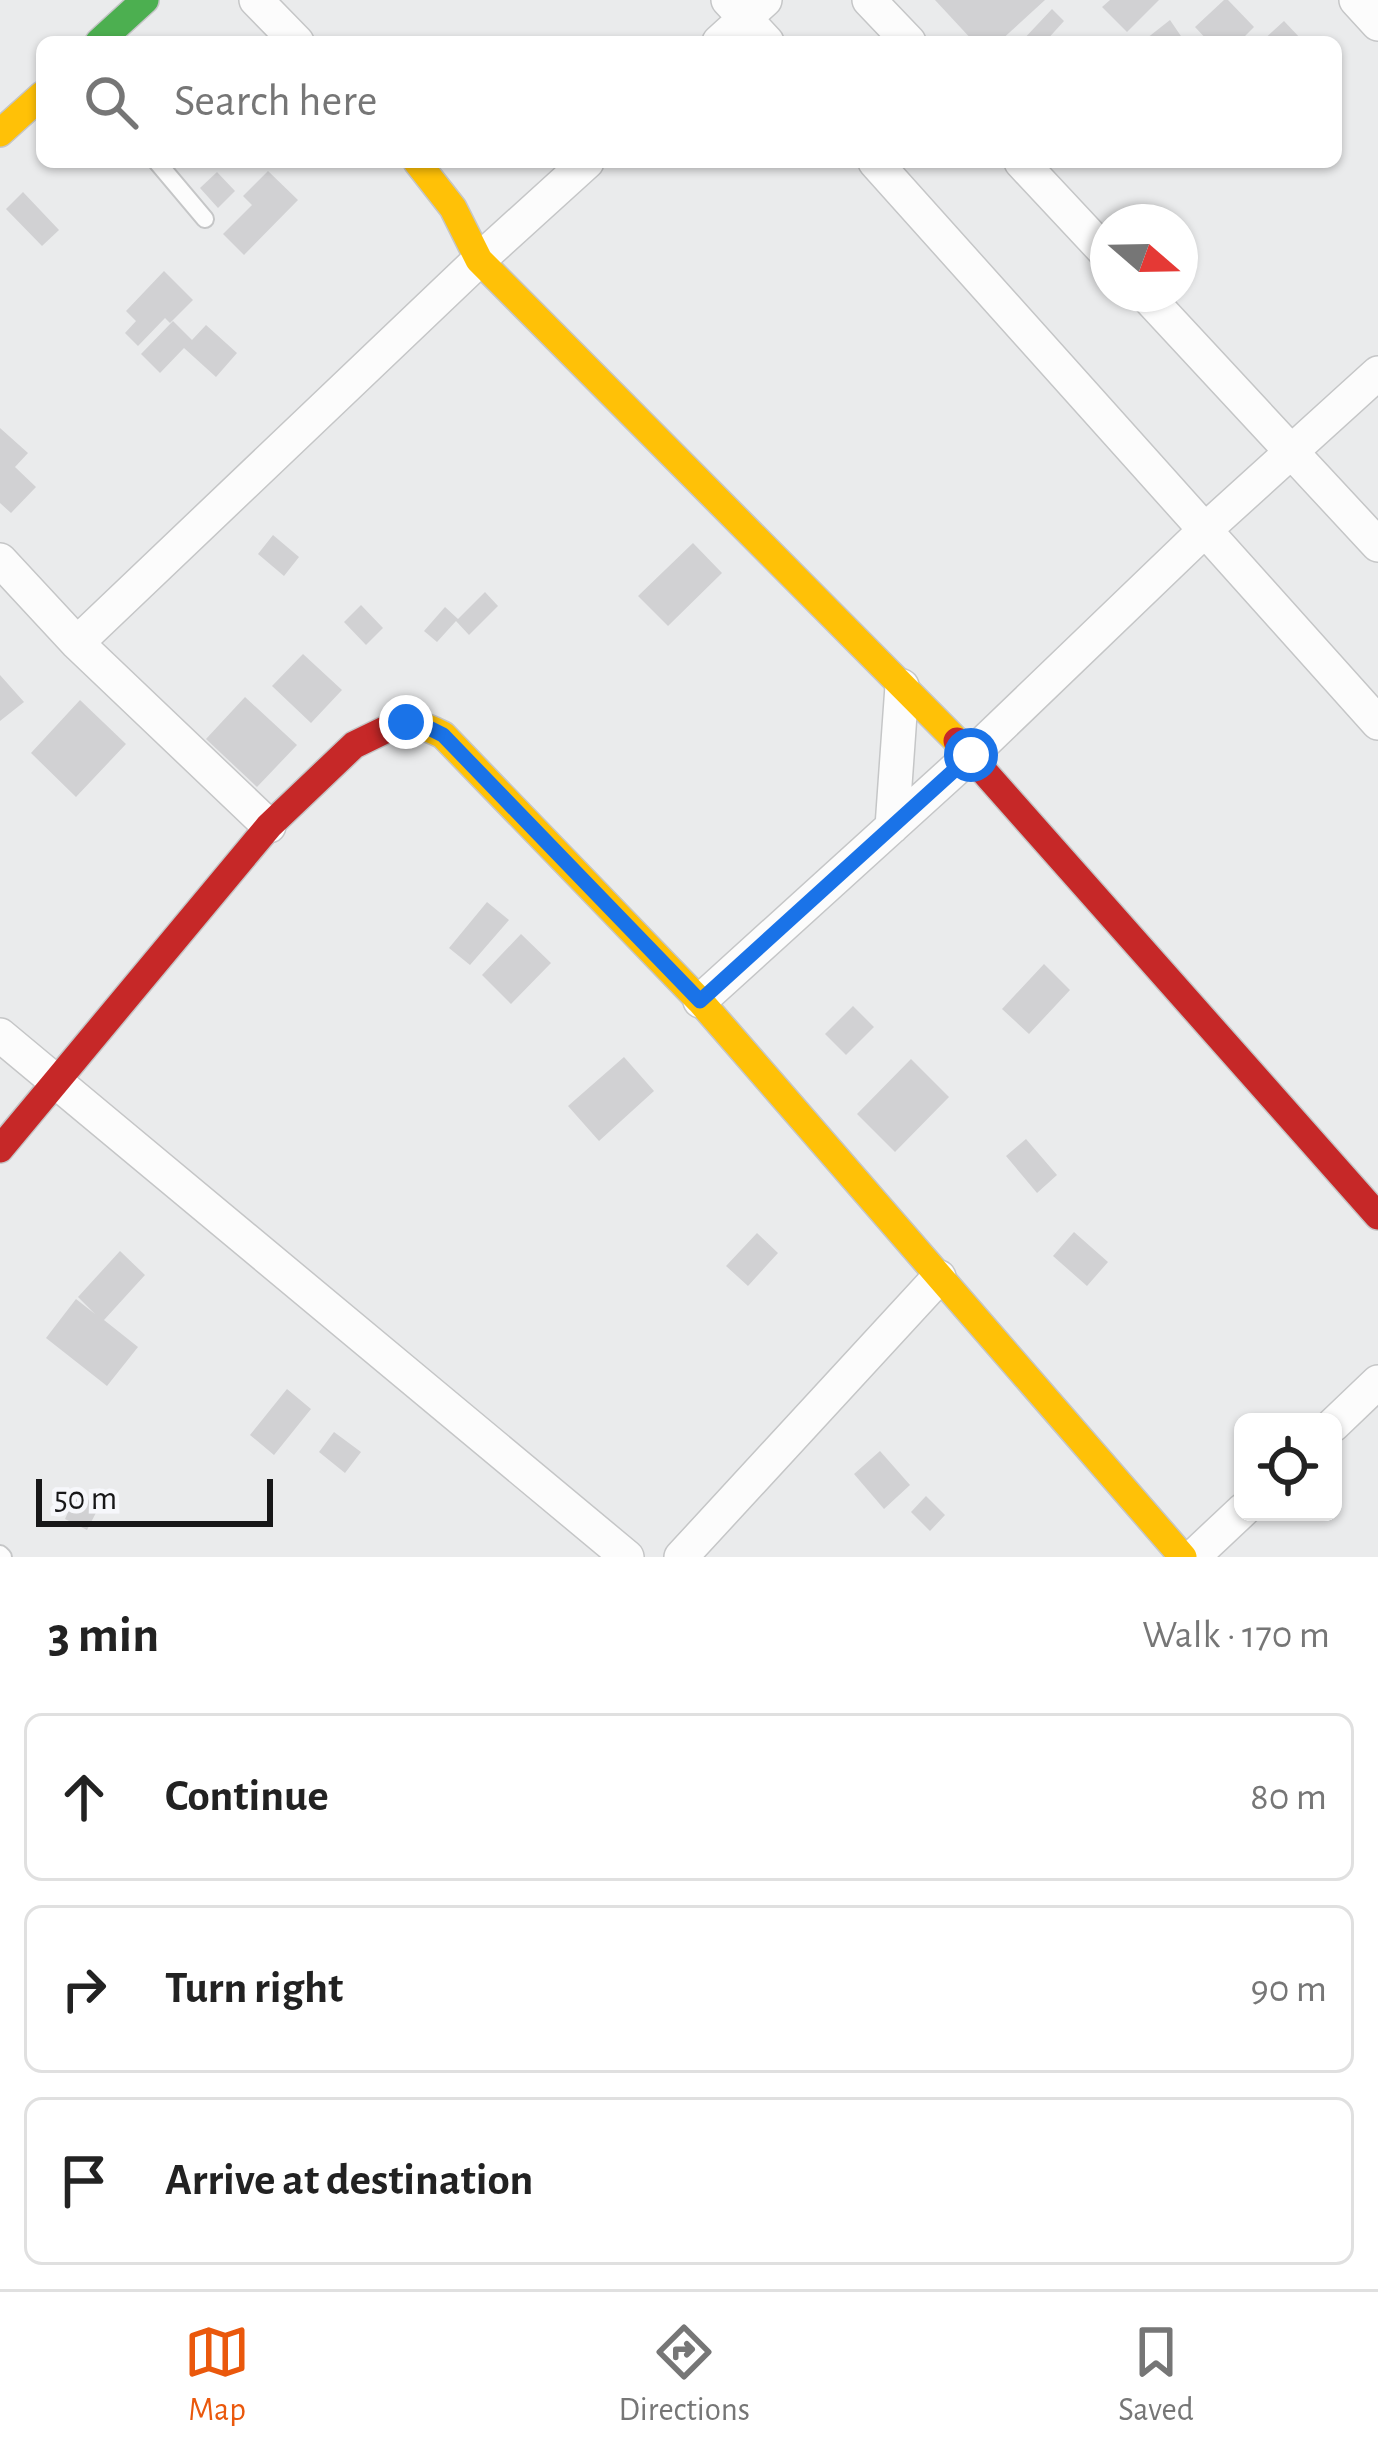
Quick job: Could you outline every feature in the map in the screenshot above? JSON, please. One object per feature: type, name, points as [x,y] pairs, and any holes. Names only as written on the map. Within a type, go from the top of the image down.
[{"type":"street","points":[[106,36],[145,0]]},
{"type":"street","points":[[256,0],[291,36]]},
{"type":"street","points":[[869,0],[903,36]]},
{"type":"street","points":[[1356,0],[1378,24]]},
{"type":"street","points":[[726,36],[751,15]]},
{"type":"street","points":[[0,133],[36,100]]},
{"type":"street","points":[[423,168],[461,217],[478,260],[971,755],[1378,1216]]},
{"type":"street","points":[[77,643],[580,168]]},
{"type":"street","points":[[880,168],[1378,723]]},
{"type":"street","points":[[1027,168],[1090,236]]},
{"type":"street","points":[[1162,312],[1378,545]]},
{"type":"street","points":[[700,1001],[971,755],[1205,530],[1378,373]]},
{"type":"street","points":[[0,560],[77,643],[269,826]]},
{"type":"street","points":[[892,827],[902,686]]},
{"type":"street","points":[[0,1149],[269,826],[354,745],[406,722],[425,726],[443,735],[700,1001],[1183,1557]]},
{"type":"street","points":[[0,1035],[627,1557]]},
{"type":"street","points":[[681,1557],[939,1277]]},
{"type":"street","points":[[1342,1416],[1378,1382]]},
{"type":"street","points":[[1193,1557],[1234,1518]]},
{"type":"lane","points":[[162,168],[205,219]]},
{"type":"building","points":[[935,0],[1045,0],[1006,36],[968,36]]},
{"type":"building","points":[[1110,0],[1159,0],[1127,32],[1102,7]]},
{"type":"building","points":[[1228,0],[1254,27],[1245,36],[1203,36],[1195,27]]},
{"type":"building","points":[[1052,9],[1064,21],[1050,36],[1027,36]]},
{"type":"building","points":[[1170,20],[1181,36],[1150,36]]},
{"type":"building","points":[[1284,21],[1298,36],[1268,36]]},
{"type":"building","points":[[268,171],[298,200],[244,255],[223,234],[252,205],[243,196]]},
{"type":"building","points":[[217,172],[235,191],[218,208],[200,188]]},
{"type":"building","points":[[23,192],[59,230],[42,246],[6,209]]},
{"type":"building","points":[[164,271],[193,300],[170,323],[165,318],[138,346],[125,333],[136,321],[126,311]]},
{"type":"building","points":[[173,321],[192,340],[206,325],[237,353],[216,377],[184,348],[160,373],[141,354]]},
{"type":"building","points":[[0,428],[28,453],[15,467],[36,487],[11,513],[0,503]]},
{"type":"building","points":[[273,535],[299,557],[284,576],[258,554]]},
{"type":"building","points":[[693,543],[722,573],[668,626],[638,596]]},
{"type":"building","points":[[485,592],[498,606],[469,635],[456,621],[437,642],[424,631],[445,607],[458,619]]},
{"type":"building","points":[[361,605],[383,628],[366,645],[344,622]]},
{"type":"building","points":[[303,654],[342,690],[311,723],[272,686]]},
{"type":"building","points":[[0,675],[24,702],[0,721]]},
{"type":"building","points":[[245,697],[297,745],[257,787],[206,739]]},
{"type":"building","points":[[80,700],[126,744],[76,797],[31,753]]},
{"type":"building","points":[[487,902],[509,920],[470,965],[449,948]]},
{"type":"building","points":[[521,934],[551,963],[511,1004],[482,975]]},
{"type":"building","points":[[1044,964],[1070,990],[1029,1034],[1002,1009]]},
{"type":"building","points":[[853,1006],[874,1027],[846,1055],[825,1034]]},
{"type":"building","points":[[624,1057],[654,1091],[599,1141],[568,1106]]},
{"type":"building","points":[[911,1059],[949,1097],[895,1152],[857,1114]]},
{"type":"building","points":[[1026,1139],[1057,1175],[1037,1193],[1006,1156]]},
{"type":"building","points":[[1074,1232],[1108,1262],[1087,1286],[1053,1256]]},
{"type":"building","points":[[757,1233],[778,1253],[748,1286],[726,1266]]},
{"type":"building","points":[[120,1251],[145,1275],[104,1320],[138,1347],[107,1386],[46,1338],[76,1299],[95,1314],[78,1297]]},
{"type":"building","points":[[287,1389],[311,1409],[274,1455],[250,1435]]},
{"type":"building","points":[[334,1432],[361,1452],[345,1473],[319,1452]]},
{"type":"building","points":[[880,1451],[910,1485],[884,1509],[854,1474]]},
{"type":"building","points":[[76,1494],[100,1505],[87,1530],[65,1519]]},
{"type":"building","points":[[926,1496],[945,1515],[930,1531],[911,1512]]},
{"type":"traffic: fast","points":[[106,36],[145,0]]},
{"type":"traffic: slow","points":[[0,133],[36,100]]},
{"type":"traffic: slow","points":[[422,168],[453,208],[479,260],[957,741]]},
{"type":"traffic: slow","points":[[391,727],[418,725],[443,735],[700,1001],[1183,1557]]},
{"type":"traffic: jam","points":[[0,1149],[269,826],[354,745],[391,727]]},
{"type":"traffic: jam","points":[[957,741],[1378,1216]]},
{"type":"route","points":[[406,722],[443,735],[700,1001],[971,755]]}]
